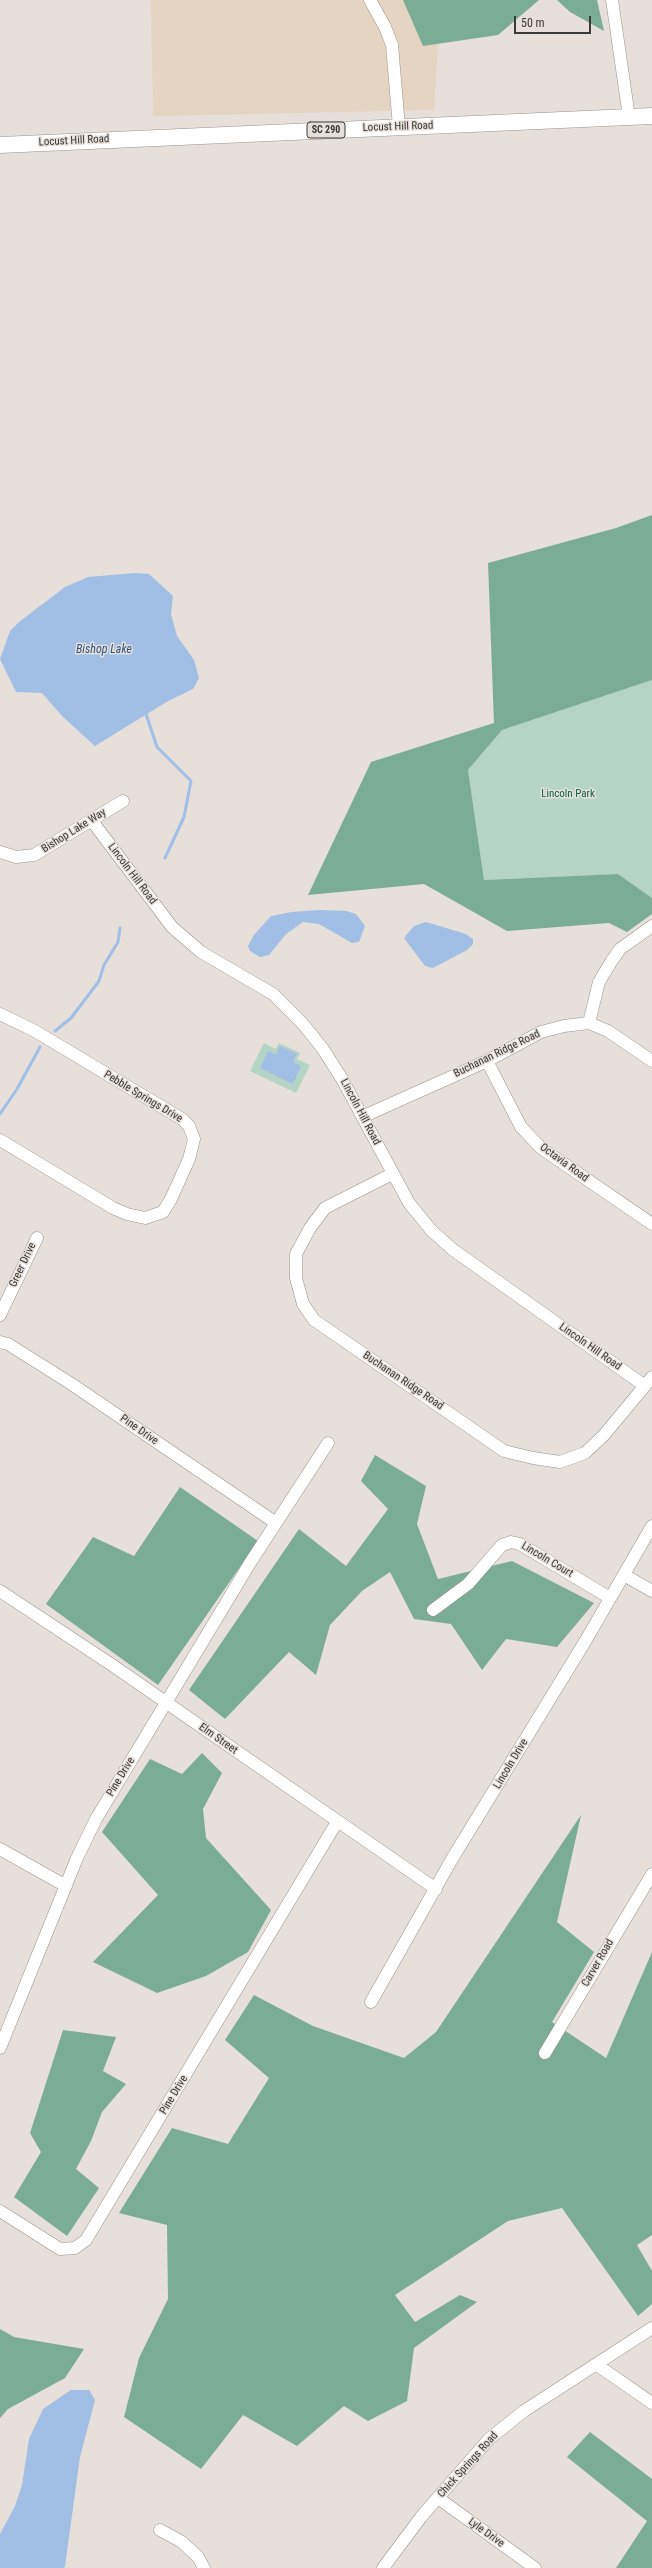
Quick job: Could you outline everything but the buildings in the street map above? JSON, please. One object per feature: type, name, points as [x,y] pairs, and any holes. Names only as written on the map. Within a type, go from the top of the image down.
[{"type":"main road","name":"Locust Hill Road","points":[[0,145],[652,116]]},
{"type":"street","points":[[370,0],[385,27],[392,45],[399,127]]},
{"type":"street","points":[[612,0],[630,117]]},
{"type":"street","name":"Bishop Lake Way","points":[[0,852],[16,857],[34,855],[123,801]]},
{"type":"street","name":"Lincoln Hill Road","points":[[92,821],[172,927],[202,952],[272,994],[303,1024],[323,1049],[364,1116],[392,1174],[409,1203],[431,1230],[452,1249],[648,1381]]},
{"type":"street","points":[[652,926],[620,949],[610,962],[599,982],[589,1023],[608,1031],[652,1061]]},
{"type":"street","name":"Pebble Springs Drive","points":[[0,1014],[35,1031],[182,1119],[189,1126],[194,1140],[189,1159],[171,1199],[163,1212],[145,1218],[127,1214],[113,1208],[0,1140]]},
{"type":"street","name":"Buchanan Ridge Road","points":[[364,1116],[487,1060],[541,1032],[589,1023]]},
{"type":"street","name":"Octavia Road","points":[[487,1060],[521,1127],[541,1148],[652,1224]]},
{"type":"street","name":"Buchanan Ridge Road","points":[[392,1174],[325,1208],[310,1228],[296,1254],[296,1278],[303,1304],[314,1320],[504,1451],[533,1458],[560,1462],[585,1453],[604,1435],[648,1381]]},
{"type":"street","name":"Greer Drive","points":[[0,1315],[36,1238]]},
{"type":"street","name":"Pine Drive","points":[[0,1342],[8,1344],[70,1383],[276,1523]]},
{"type":"street","name":"Pine Drive","points":[[0,2048],[66,1886],[96,1819],[276,1523],[328,1443]]},
{"type":"street","name":"Lincoln Drive","points":[[371,2002],[436,1889],[652,1526]]},
{"type":"street","name":"Lincoln Court","points":[[433,1610],[468,1584],[502,1545],[511,1542],[520,1544],[610,1598]]},
{"type":"street","points":[[624,1575],[652,1591]]},
{"type":"street","name":"Elm Street","points":[[0,1591],[166,1703],[436,1889]]},
{"type":"street","name":"Pine Drive","points":[[0,2211],[60,2249],[75,2248],[86,2240],[337,1822]]},
{"type":"street","points":[[0,1849],[66,1886]]},
{"type":"street","name":"Carver Road","points":[[545,2053],[652,1874]]},
{"type":"street","name":"Chick Springs Road","points":[[383,2568],[438,2498],[477,2452],[505,2425],[652,2328]]},
{"type":"street","points":[[596,2365],[652,2403]]},
{"type":"street","name":"Lyle Drive","points":[[438,2498],[535,2568]]},
{"type":"street","points":[[160,2530],[182,2542],[198,2557],[204,2568]]},
{"type":"shaded area","points":[[151,0],[441,0],[434,110],[153,116]]},
{"type":"green space","points":[[403,0],[539,0],[498,35],[423,46]]},
{"type":"green space","points":[[557,0],[597,0],[604,31],[570,12]]},
{"type":"green space","points":[[652,515],[652,680],[502,730],[468,770],[484,880],[618,874],[652,898],[652,914],[627,932],[609,923],[507,931],[424,884],[308,895],[371,762],[494,723],[488,563],[616,528]]},
{"type":"green space","name":"Lincoln Park","points":[[652,680],[652,898],[618,874],[484,880],[468,770],[502,730]]},
{"type":"green space","points":[[264,1043],[276,1049],[279,1043],[300,1053],[297,1059],[310,1065],[296,1093],[250,1071]]},
{"type":"green space","points":[[375,1455],[426,1486],[417,1524],[438,1579],[512,1561],[594,1603],[557,1647],[506,1639],[482,1670],[451,1624],[414,1619],[390,1572],[362,1591],[330,1625],[316,1675],[289,1652],[225,1719],[189,1690],[299,1529],[346,1566],[388,1509],[361,1481]]},
{"type":"green space","points":[[180,1487],[258,1541],[158,1685],[46,1604],[93,1537],[134,1556]]},
{"type":"green space","points":[[202,1753],[222,1773],[203,1809],[206,1838],[271,1910],[248,1952],[206,1976],[157,1993],[93,1962],[158,1895],[102,1832],[150,1759],[182,1774]]},
{"type":"green space","points":[[581,1815],[557,1922],[594,1952],[552,2022],[606,2058],[652,1952],[652,2235],[637,2245],[652,2271],[652,2304],[638,2316],[562,2208],[508,2221],[395,2295],[415,2322],[460,2295],[477,2302],[414,2348],[407,2401],[368,2421],[344,2406],[297,2446],[243,2415],[201,2469],[124,2417],[139,2358],[168,2299],[167,2225],[119,2213],[172,2128],[228,2144],[269,2078],[225,2040],[254,1995],[313,2026],[404,2058],[436,2032]]},
{"type":"green space","points":[[63,2030],[116,2037],[103,2071],[126,2084],[102,2112],[91,2141],[76,2169],[99,2188],[67,2236],[14,2197],[41,2152],[30,2133]]},
{"type":"green space","points":[[0,2329],[14,2337],[84,2349],[65,2378],[8,2409],[0,2418]]},
{"type":"green space","points":[[590,2432],[652,2479],[652,2568],[616,2568],[647,2521],[567,2457]]},
{"type":"water","name":"Bishop Lake","points":[[135,573],[149,574],[173,596],[171,614],[177,636],[194,660],[199,678],[193,689],[168,701],[95,746],[63,717],[42,693],[16,692],[0,659],[10,631],[19,622],[65,587],[88,577]]},
{"type":"water","points":[[320,910],[346,911],[356,914],[365,926],[359,942],[352,943],[319,924],[303,922],[286,934],[269,955],[260,957],[250,951],[248,946],[254,935],[271,916],[292,912]]},
{"type":"water","points":[[426,922],[466,934],[473,939],[473,944],[467,950],[433,968],[425,966],[404,938],[414,926]]},
{"type":"water","points":[[280,1046],[297,1054],[293,1062],[301,1066],[293,1084],[260,1068],[268,1051],[276,1055]]},
{"type":"water","points":[[71,2390],[89,2390],[95,2400],[80,2457],[65,2566],[64,2568],[0,2568],[0,2534],[15,2506],[22,2485],[29,2439],[43,2409]]},
{"type":"waterway","points":[[146,714],[157,747],[191,781],[184,817],[165,858]]},
{"type":"waterway","points":[[55,1031],[71,1018],[99,981],[104,965],[118,942],[120,928]]},
{"type":"waterway","points":[[0,1114],[17,1089],[40,1047]]}]
